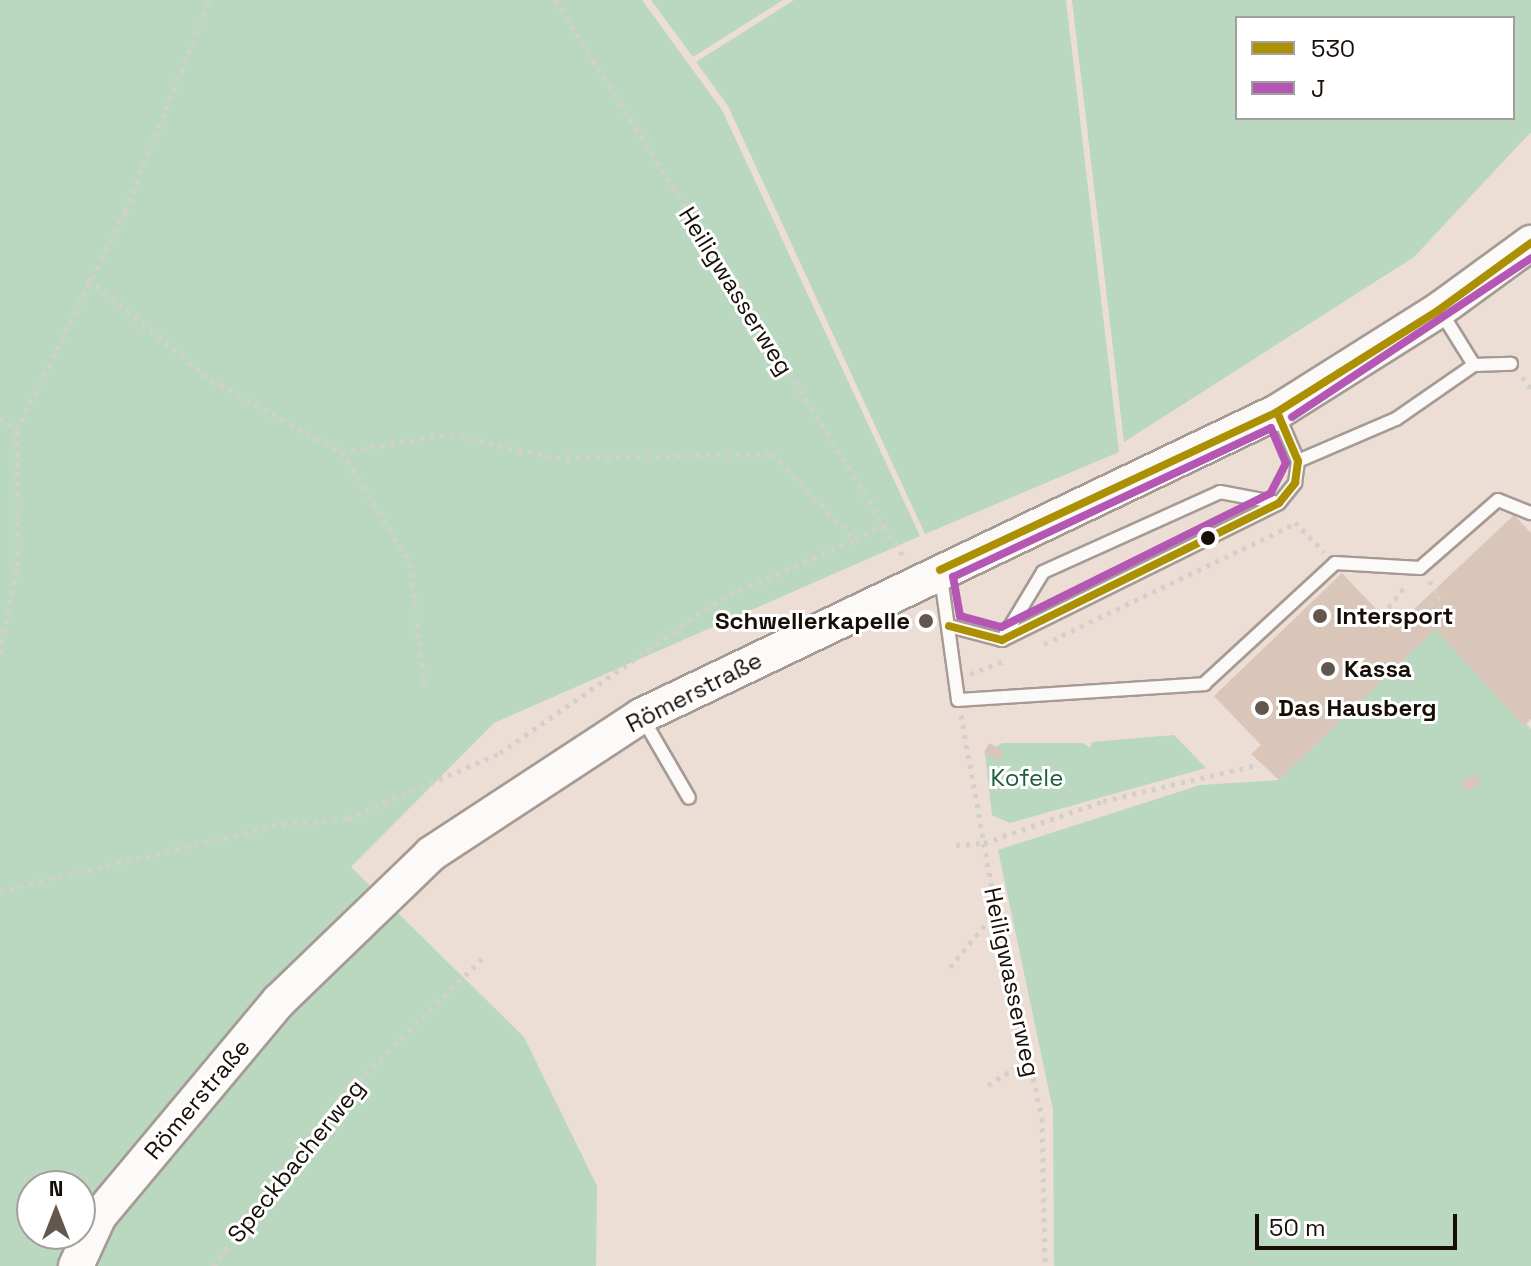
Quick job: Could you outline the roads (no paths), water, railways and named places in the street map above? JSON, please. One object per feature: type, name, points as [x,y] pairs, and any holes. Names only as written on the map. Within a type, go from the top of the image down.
[{"type":"main road","name":"Römerstraße","points":[[76,1266],[99,1216],[279,1001],[431,854],[641,716],[928,575],[1277,412],[1439,310],[1531,243]]},
{"type":"lane","points":[[1439,310],[1474,365]]},
{"type":"lane","points":[[1298,461],[1396,419],[1474,365],[1511,364]]},
{"type":"lane","points":[[949,626],[1002,640],[1279,503],[1295,483],[1298,461],[1277,412]]},
{"type":"lane","points":[[1002,640],[1043,572],[1220,492],[1279,503]]},
{"type":"lane","points":[[928,575],[949,626],[958,700],[1204,684],[1335,563],[1420,568],[1498,500],[1531,513]]},
{"type":"lane","points":[[641,716],[689,798]]},
{"type":"place","name":"Intersport","points":[[1320,616]]},
{"type":"place","name":"Schwellerkapelle","points":[[926,621]]},
{"type":"place","name":"Kassa","points":[[1328,669]]},
{"type":"place","name":"Das Hausberg","points":[[1262,708]]},
{"type":"park label","name":"Kofele","points":[[1027,778]]}]
